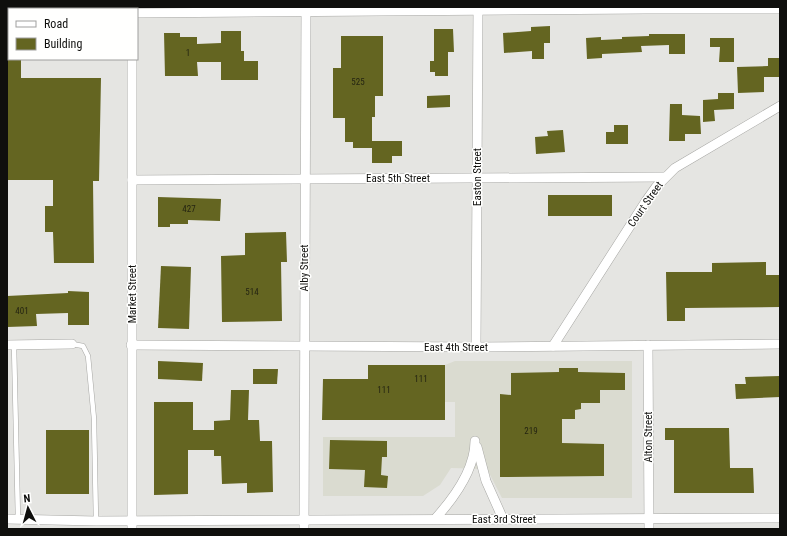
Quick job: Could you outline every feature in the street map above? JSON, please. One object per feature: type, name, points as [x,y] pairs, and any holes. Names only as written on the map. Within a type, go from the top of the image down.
[{"type":"street","points":[[138,13],[306,10],[646,8],[780,9]]},
{"type":"street","name":"Easton Street","points":[[476,347],[478,9]]},
{"type":"street","name":"Alby Street","points":[[304,529],[306,10]]},
{"type":"street","name":"Market Street","points":[[132,60],[132,525]]},
{"type":"street","name":"Court Street","points":[[553,346],[646,201],[664,177],[686,161],[780,106]]},
{"type":"street","name":"East 5th Street","points":[[132,180],[664,177]]},
{"type":"street","points":[[11,345],[72,344]]},
{"type":"street","name":"East 4th Street","points":[[131,345],[476,347],[648,344],[780,344]]},
{"type":"street","name":"Alton Street","points":[[648,344],[649,529]]},
{"type":"street","points":[[435,519],[447,506],[459,489],[472,460],[475,450],[475,441],[486,481],[503,519]]},
{"type":"street","name":"East 3rd Street","points":[[7,519],[96,521],[132,525],[304,519],[780,518]]},
{"type":"lane","points":[[72,344],[82,346],[87,352],[88,356],[94,419],[96,521]]},
{"type":"lane","points":[[11,345],[18,520]]},
{"type":"shaded area","points":[[455,361],[632,361],[632,498],[502,498],[487,469],[451,468],[440,485],[423,496],[323,496],[323,437],[455,437],[455,402],[445,402],[445,365]]},
{"type":"building","points":[[550,26],[550,43],[544,43],[544,59],[532,59],[532,51],[504,53],[503,33],[531,31],[531,27]]},
{"type":"building","points":[[434,29],[453,29],[454,52],[448,52],[448,76],[435,76],[435,72],[430,72],[430,61],[434,61]]},
{"type":"building","points":[[221,31],[241,31],[241,51],[244,51],[244,61],[258,61],[258,80],[221,80],[221,62],[197,62],[198,76],[165,76],[164,33],[180,33],[180,37],[197,37],[197,44],[221,43]]},
{"type":"building","points":[[649,34],[685,34],[685,54],[669,54],[669,45],[641,46],[642,52],[602,54],[602,58],[587,59],[586,38],[601,37],[601,40],[622,39],[622,37],[649,36]]},
{"type":"building","points":[[341,36],[383,36],[383,96],[375,96],[375,117],[372,117],[372,141],[402,141],[402,156],[392,156],[392,163],[372,163],[372,148],[353,148],[353,142],[345,142],[345,118],[333,118],[333,68],[341,68]]},
{"type":"building","points":[[710,38],[734,38],[734,62],[719,62],[720,47],[710,47]]},
{"type":"building","points":[[768,58],[780,58],[780,77],[764,77],[764,92],[738,93],[737,67],[768,66]]},
{"type":"building","points":[[7,59],[21,60],[21,78],[101,78],[99,181],[93,181],[94,263],[54,263],[53,232],[45,232],[45,206],[53,206],[53,180],[7,180]]},
{"type":"building","points":[[718,93],[734,93],[734,109],[714,110],[715,121],[703,122],[703,100],[718,99]]},
{"type":"building","points":[[450,95],[450,107],[427,108],[427,96]]},
{"type":"building","points":[[670,104],[682,104],[682,115],[700,116],[701,134],[685,134],[685,141],[669,141]]},
{"type":"building","points":[[614,125],[628,125],[628,144],[606,144],[606,132],[614,132]]},
{"type":"building","points":[[563,130],[565,152],[536,154],[535,137],[548,136],[547,131]]},
{"type":"building","points":[[548,195],[612,195],[612,216],[548,216]]},
{"type":"building","points":[[158,197],[221,199],[220,221],[188,220],[188,224],[170,224],[170,227],[158,227]]},
{"type":"building","points":[[286,232],[287,262],[281,262],[282,321],[222,322],[221,256],[245,255],[245,233]]},
{"type":"building","points":[[766,262],[766,275],[780,275],[780,307],[685,308],[685,321],[667,321],[666,272],[712,272],[712,263]]},
{"type":"building","points":[[161,266],[191,267],[189,329],[158,328]]},
{"type":"building","points":[[68,291],[89,292],[89,325],[68,325],[68,313],[36,314],[37,326],[7,327],[7,296],[68,293]]},
{"type":"building","points":[[158,361],[203,363],[202,381],[158,379]]},
{"type":"building","points":[[368,365],[445,365],[445,420],[322,420],[323,379],[368,379]]},
{"type":"building","points":[[559,368],[578,368],[578,372],[625,373],[625,390],[600,390],[600,403],[581,403],[581,409],[575,410],[575,419],[562,419],[562,443],[604,444],[604,476],[500,477],[500,394],[511,395],[511,373],[559,372]]},
{"type":"building","points":[[253,369],[278,369],[277,384],[253,384]]},
{"type":"building","points":[[780,376],[780,397],[736,399],[735,384],[746,384],[745,377]]},
{"type":"building","points":[[231,390],[249,390],[248,420],[259,420],[260,441],[272,441],[273,492],[247,493],[247,483],[222,484],[221,456],[214,456],[214,450],[188,450],[188,494],[154,495],[154,402],[193,402],[193,430],[214,430],[214,421],[230,420]]},
{"type":"building","points":[[665,428],[729,428],[730,468],[753,468],[754,493],[674,493],[674,440],[665,440]]},
{"type":"building","points":[[46,430],[89,430],[89,494],[46,494]]},
{"type":"building","points":[[330,440],[387,441],[387,457],[382,457],[381,475],[388,476],[387,488],[364,487],[365,470],[329,469]]}]
